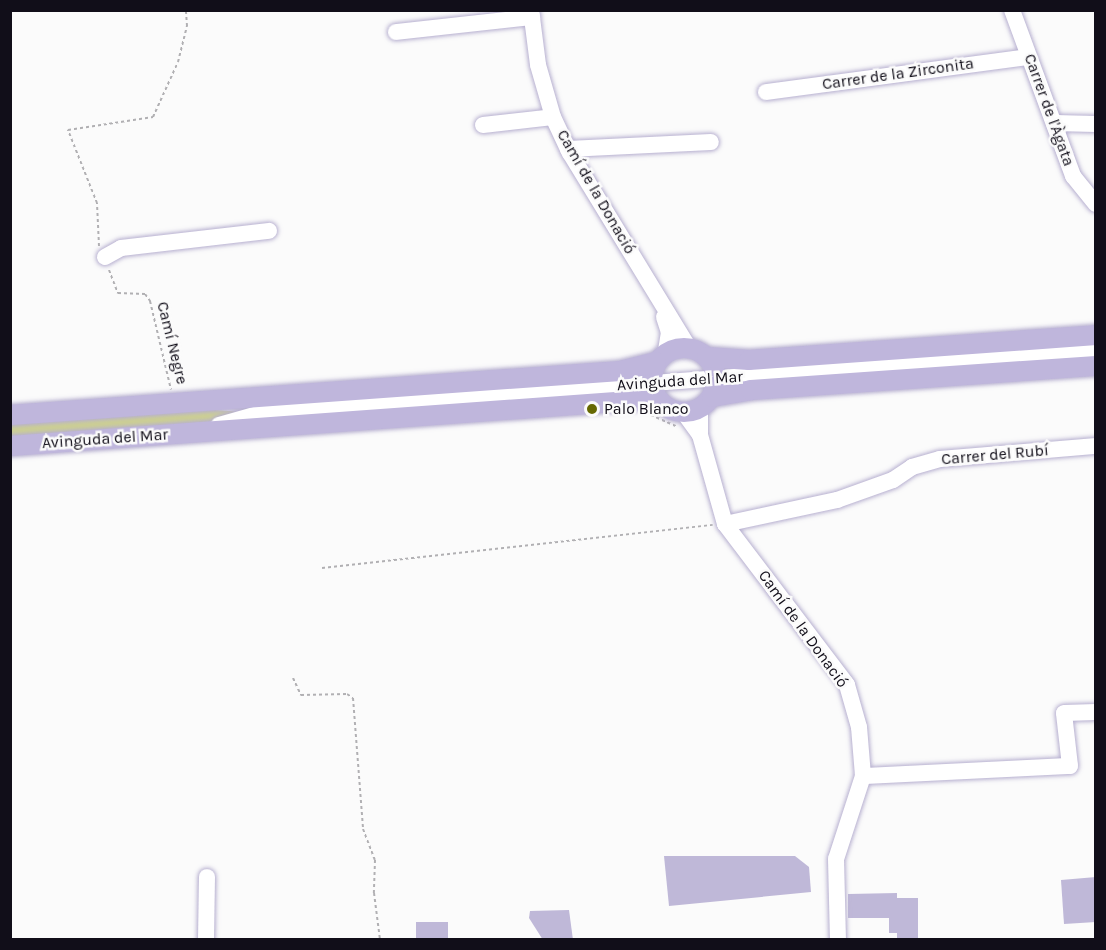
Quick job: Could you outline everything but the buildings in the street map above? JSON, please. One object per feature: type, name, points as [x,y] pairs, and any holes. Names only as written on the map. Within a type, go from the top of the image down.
[{"type":"main road","name":"Avinguda del Mar","points":[[707,357],[749,360],[1095,335]]},
{"type":"main road","name":"Avinguda del Mar","points":[[10,415],[620,370],[689,348]]},
{"type":"main road","points":[[661,357],[654,391],[668,410],[699,407],[717,378],[707,357],[689,348]]},
{"type":"main road","name":"Avinguda del Mar","points":[[699,407],[751,390],[1095,366]]},
{"type":"main road","name":"Avinguda del Mar","points":[[10,446],[200,432],[654,391]]},
{"type":"street","name":"Carrer de l'Àgata","points":[[1012,10],[1073,176],[1095,204]]},
{"type":"street","points":[[396,32],[534,13]]},
{"type":"street","name":"Camí de la Donació","points":[[534,13],[538,65],[553,117],[568,149],[689,348]]},
{"type":"street","name":"Carrer de la Zirconita","points":[[766,92],[1029,57]]},
{"type":"street","points":[[483,125],[553,117]]},
{"type":"street","points":[[1054,123],[1095,124]]},
{"type":"street","points":[[568,149],[711,142]]},
{"type":"street","points":[[105,257],[121,248],[269,231]]},
{"type":"street","name":"Camí de la Donació","points":[[658,299],[669,332],[661,357]]},
{"type":"street","name":"Avinguda del Mar","points":[[197,402],[265,412],[654,391],[717,378],[1095,350]]},
{"type":"street","name":"Camí de la Donació","points":[[699,407],[700,435],[725,524],[847,685],[860,727],[863,776],[836,859],[838,939]]},
{"type":"street","name":"Avinguda del Mar","points":[[200,432],[265,412]]},
{"type":"street","name":"Carrer del Rubí","points":[[725,524],[837,500],[893,480],[912,466],[940,459],[1095,446]]},
{"type":"street","points":[[863,776],[1070,766],[1064,713],[1095,712]]},
{"type":"street","points":[[206,939],[207,877]]},
{"type":"path","name":"Camí Negre","points":[[174,404],[150,301],[145,294],[118,293],[112,288],[105,257],[98,244],[97,203],[68,130],[153,117],[178,62],[187,26],[186,10]]},
{"type":"path","points":[[322,568],[725,524]]},
{"type":"path","points":[[293,678],[301,695],[347,694],[352,698],[363,829],[375,860],[374,893],[380,939]]},
{"type":"green space","points":[[201,409],[244,412],[208,422],[11,439],[11,421]]},
{"type":"place","name":"Palo Blanco","points":[[592,409]]}]
